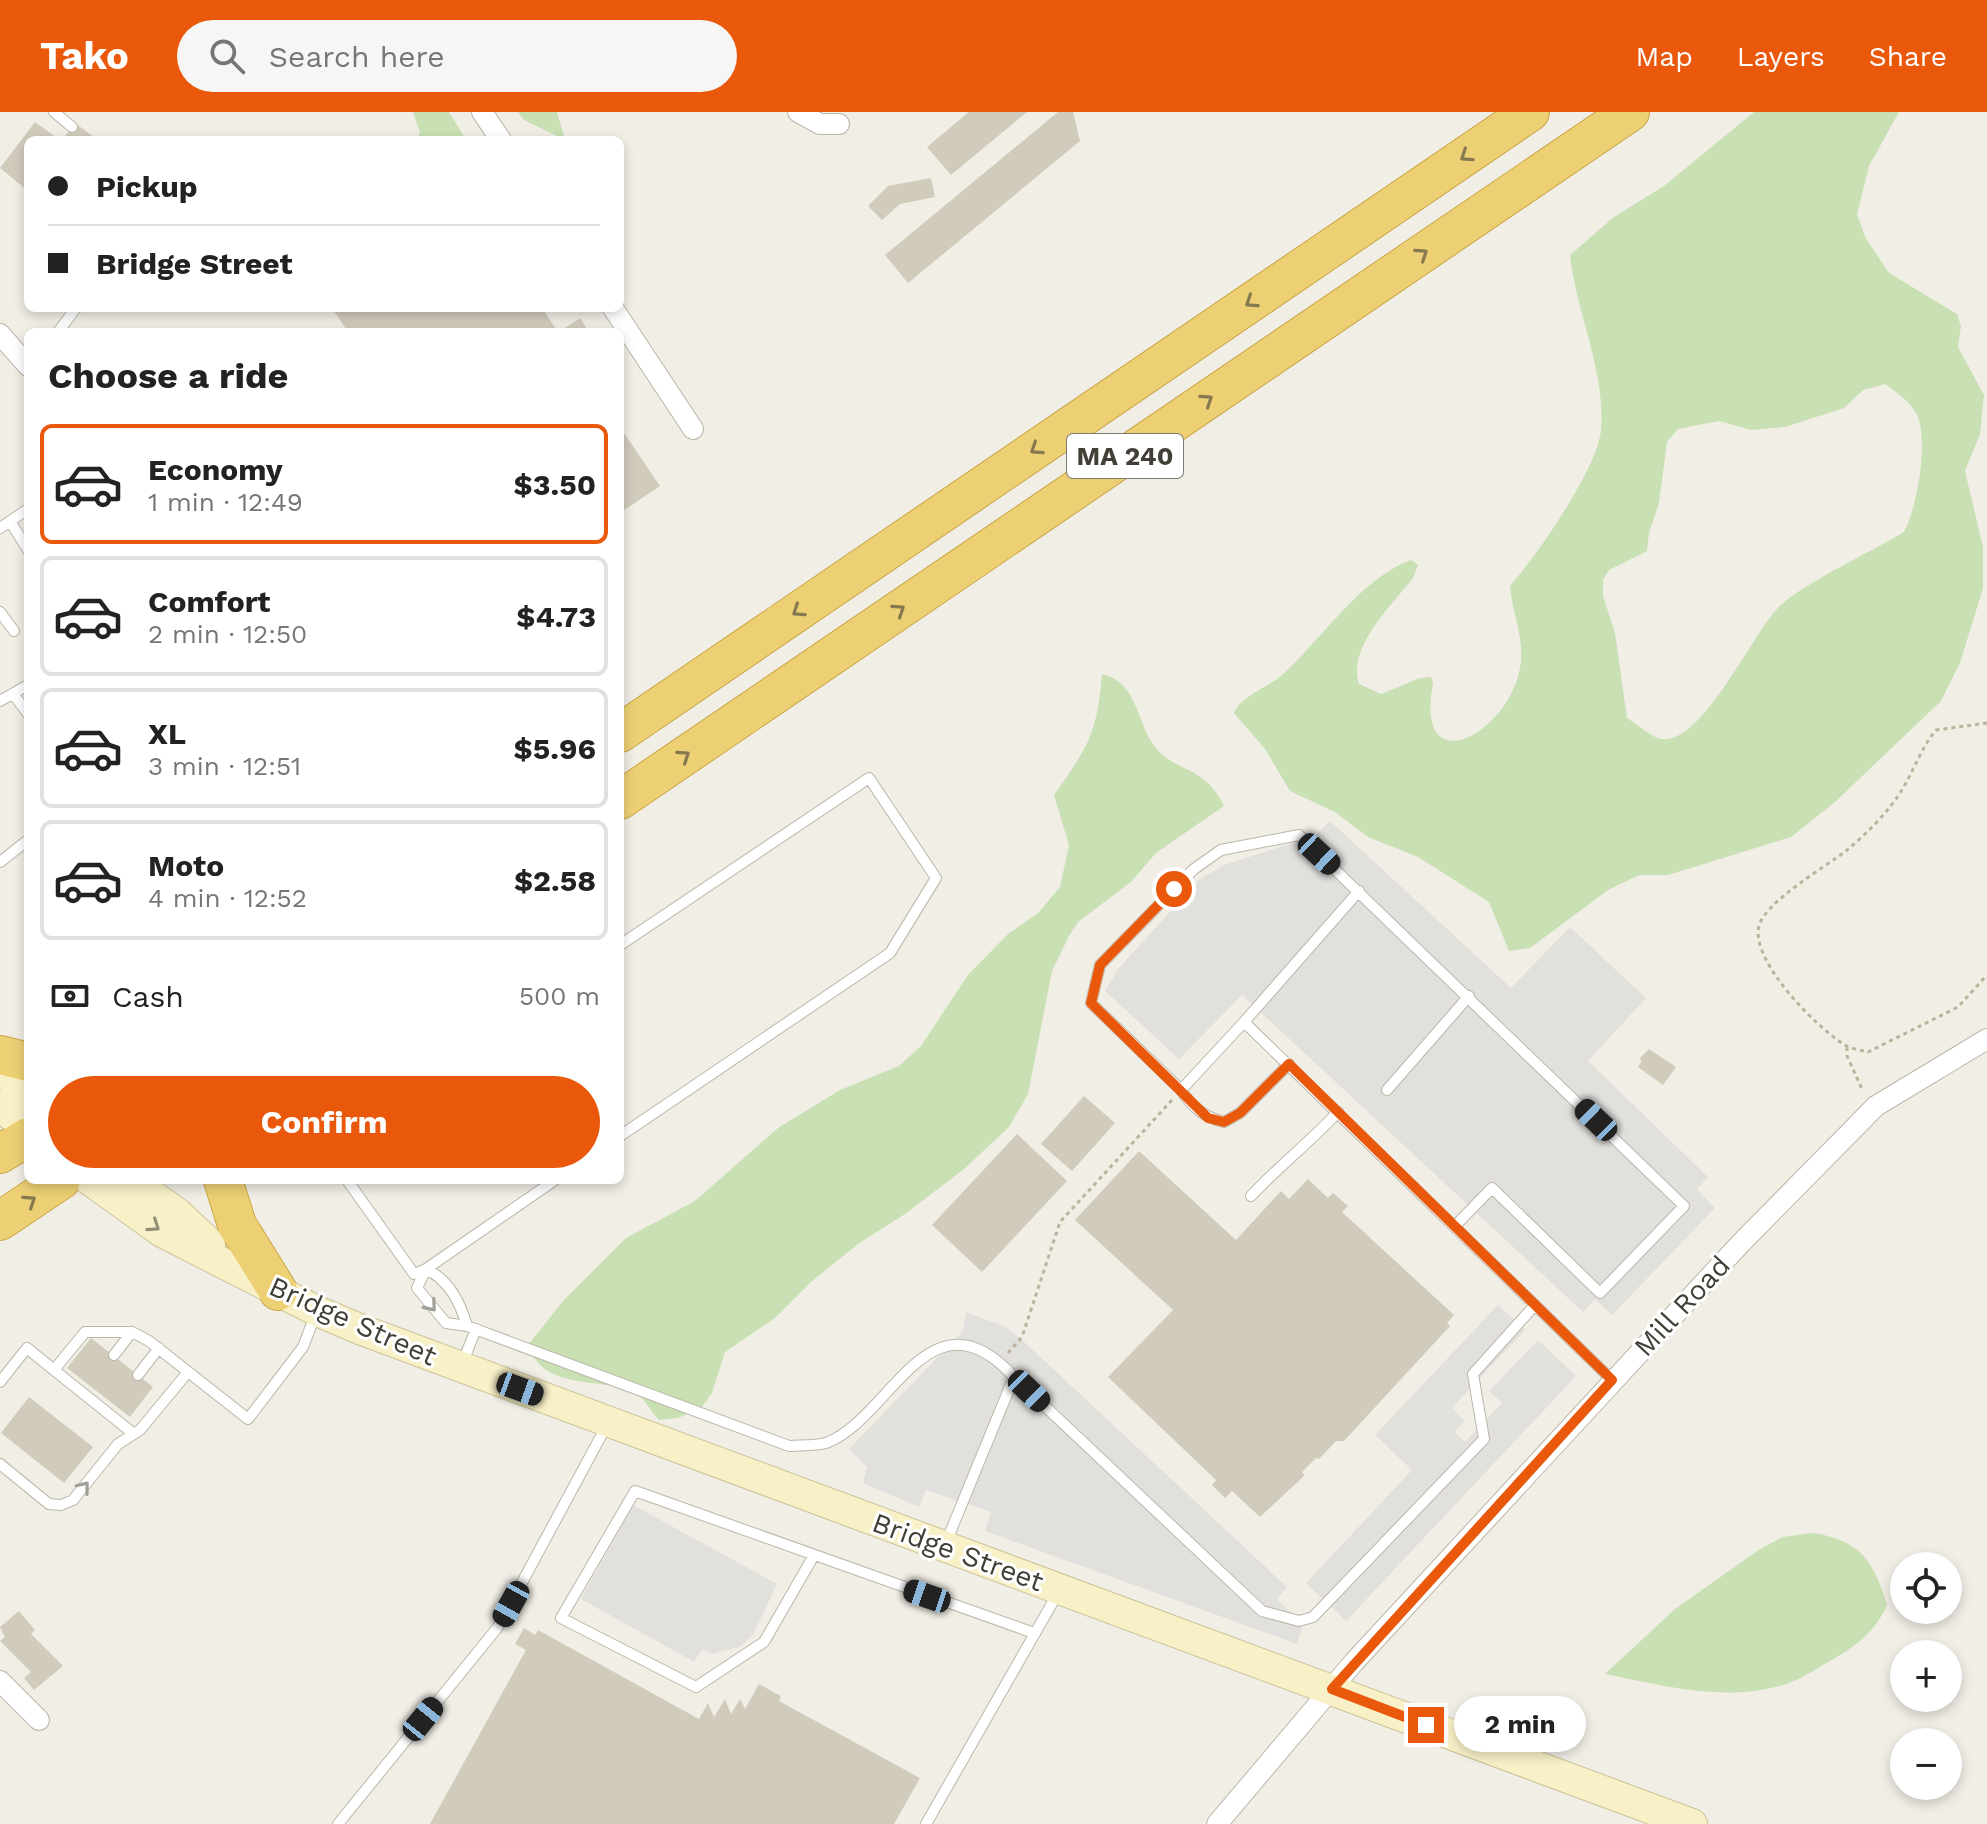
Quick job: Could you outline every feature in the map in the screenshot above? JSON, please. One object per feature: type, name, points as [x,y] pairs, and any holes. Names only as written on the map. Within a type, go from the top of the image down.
[{"type":"highway","name":"MA 240","points":[[624,730],[1530,112]]},
{"type":"highway","name":"MA 240","points":[[624,797],[1630,112]]},
{"type":"highway","points":[[0,1055],[24,1061]]},
{"type":"highway","points":[[0,1154],[24,1139]]},
{"type":"highway","points":[[0,1221],[55,1184]]},
{"type":"highway","points":[[224,1184],[237,1225],[278,1291]]},
{"type":"street","points":[[482,112],[498,136]]},
{"type":"street","points":[[798,112],[820,124],[839,124]]},
{"type":"street","points":[[616,312],[693,429]]},
{"type":"street","points":[[0,334],[24,361]]},
{"type":"street","name":"Mill Road","points":[[1217,1824],[1332,1689],[1612,1380],[1876,1106],[1987,1039]]},
{"type":"street","points":[[0,1068],[24,1091]]},
{"type":"street","points":[[0,1105],[24,1126]]},
{"type":"street","name":"Bridge Street","points":[[96,1184],[162,1232],[317,1311],[460,1367],[1692,1824]]},
{"type":"street","name":"Bridge Street","points":[[137,1184],[177,1213],[231,1265]]},
{"type":"street","points":[[0,1681],[39,1720]]},
{"type":"lane","points":[[54,112],[72,127]]},
{"type":"lane","points":[[0,528],[24,512]]},
{"type":"lane","points":[[10,521],[24,544]]},
{"type":"lane","points":[[0,612],[14,631]]},
{"type":"lane","points":[[0,701],[24,688]]},
{"type":"lane","points":[[14,695],[24,709]]},
{"type":"lane","points":[[624,942],[869,778],[936,878],[890,953],[624,1133]]},
{"type":"lane","points":[[1289,1064],[1240,1113],[1224,1122],[1208,1118],[1192,1106],[1181,1090],[1091,1003],[1100,965],[1194,869],[1221,850],[1299,835],[1684,1206],[1600,1293],[1492,1188],[1455,1226]]},
{"type":"lane","points":[[0,862],[24,843]]},
{"type":"lane","points":[[1181,1090],[1359,891]]},
{"type":"lane","points":[[1387,1090],[1469,996]]},
{"type":"lane","points":[[1244,1022],[1612,1380]]},
{"type":"lane","points":[[1251,1196],[1284,1160],[1310,1142],[1338,1112]]},
{"type":"lane","points":[[350,1184],[414,1274],[426,1269],[549,1184]]},
{"type":"lane","points":[[426,1269],[417,1288],[446,1323],[472,1327],[789,1446],[825,1443],[848,1429],[924,1355],[961,1345],[994,1355],[1262,1611],[1299,1621],[1323,1609],[1484,1439],[1473,1374],[1535,1305]]},
{"type":"lane","points":[[426,1269],[442,1276],[472,1327],[460,1367]]},
{"type":"lane","points":[[54,1370],[85,1332],[132,1332],[159,1348],[248,1419],[303,1347],[317,1311]]},
{"type":"lane","points":[[114,1355],[132,1332]]},
{"type":"lane","points":[[0,1382],[27,1348],[110,1408],[134,1434]]},
{"type":"lane","points":[[138,1375],[159,1348]]},
{"type":"lane","points":[[0,1464],[49,1504],[61,1505],[73,1500],[118,1444],[134,1434],[188,1372]]},
{"type":"lane","points":[[944,1547],[1014,1377]]},
{"type":"lane","points":[[338,1824],[498,1627],[608,1422]]},
{"type":"lane","points":[[813,1557],[764,1642],[696,1687],[561,1618],[635,1491],[813,1557],[1034,1633]]},
{"type":"lane","points":[[926,1824],[1060,1590]]},
{"type":"path","points":[[1987,723],[1936,730],[1925,743],[1902,790],[1879,819],[1840,855],[1769,910],[1760,923],[1758,939],[1767,962],[1795,1001],[1847,1047],[1868,1052],[1958,1007],[1987,975]]},
{"type":"path","points":[[1000,1362],[1022,1337],[1060,1222],[1181,1090]]},
{"type":"green space","points":[[413,112],[449,112],[464,136],[419,136]]},
{"type":"green space","points":[[518,112],[557,112],[564,136],[557,136],[524,120]]},
{"type":"green space","points":[[1754,112],[1899,112],[1869,166],[1857,214],[1865,237],[1889,273],[1957,314],[1961,326],[1958,347],[1984,395],[1980,434],[1965,471],[1983,547],[1983,588],[1960,663],[1941,701],[1835,802],[1791,837],[1668,875],[1639,875],[1608,890],[1530,948],[1509,951],[1489,902],[1418,857],[1368,837],[1335,812],[1290,791],[1265,749],[1234,713],[1248,697],[1282,675],[1297,661],[1358,595],[1393,569],[1411,560],[1418,565],[1413,578],[1365,641],[1357,670],[1359,684],[1381,694],[1420,678],[1431,677],[1431,715],[1438,734],[1451,741],[1468,738],[1486,726],[1502,708],[1515,685],[1521,660],[1510,586],[1550,534],[1578,489],[1597,447],[1601,430],[1599,386],[1570,255],[1614,217],[1664,186]],"holes":[[[1885,384],[1913,409],[1921,432],[1919,478],[1904,532],[1782,604],[1709,708],[1691,726],[1674,737],[1658,738],[1627,718],[1615,633],[1603,596],[1603,580],[1609,570],[1647,551],[1649,533],[1659,503],[1667,442],[1678,429],[1719,421],[1751,430],[1785,427],[1844,408],[1863,390]]]},
{"type":"green space","points":[[1102,674],[1114,678],[1130,694],[1155,747],[1171,761],[1208,783],[1224,806],[1156,853],[1131,882],[1078,922],[1052,971],[1028,1094],[1009,1127],[964,1169],[905,1214],[858,1244],[812,1281],[775,1318],[725,1352],[712,1393],[701,1408],[678,1418],[659,1420],[635,1393],[574,1380],[546,1370],[528,1345],[564,1300],[626,1238],[695,1201],[778,1128],[840,1090],[899,1066],[921,1046],[968,975],[1008,934],[1038,913],[1060,887],[1069,845],[1054,795],[1089,739]]},
{"type":"green space","points":[[1813,1533],[1843,1541],[1863,1555],[1877,1576],[1887,1605],[1871,1630],[1849,1649],[1794,1681],[1747,1692],[1700,1691],[1605,1674],[1675,1609],[1760,1549],[1783,1537]]},
{"type":"shaded area","points":[[1330,821],[1511,988],[1570,927],[1646,998],[1588,1061],[1708,1177],[1697,1189],[1715,1208],[1612,1315],[1595,1299],[1583,1312],[1242,995],[1179,1059],[1105,991],[1119,968],[1200,879],[1224,865],[1315,836]]},
{"type":"shaded area","points":[[1498,1305],[1525,1330],[1452,1408],[1465,1421],[1454,1432],[1465,1442],[1502,1403],[1489,1391],[1538,1340],[1576,1376],[1346,1621],[1306,1583],[1412,1470],[1375,1435]]},
{"type":"shaded area","points":[[966,1312],[1006,1327],[1020,1338],[1287,1587],[1277,1599],[1303,1625],[1297,1644],[985,1531],[991,1512],[926,1490],[919,1507],[863,1483],[867,1467],[849,1449],[963,1331]]},
{"type":"shaded area","points":[[633,1505],[777,1584],[753,1635],[739,1647],[711,1654],[702,1649],[694,1662],[581,1599]]},
{"type":"building","points":[[969,112],[1027,112],[951,175],[927,147]]},
{"type":"building","points":[[1058,112],[1073,112],[1080,141],[908,283],[885,255]]},
{"type":"building","points":[[35,122],[54,136],[24,136]]},
{"type":"building","points":[[75,123],[92,136],[65,136]]},
{"type":"building","points":[[24,136],[24,188],[0,168]]},
{"type":"building","points":[[931,178],[935,197],[900,204],[882,220],[868,206],[888,186]]},
{"type":"building","points":[[335,312],[545,312],[555,328],[345,328]]},
{"type":"building","points":[[580,318],[586,328],[565,328]]},
{"type":"building","points":[[624,433],[660,486],[624,510]]},
{"type":"building","points":[[1649,1049],[1676,1067],[1663,1085],[1638,1067],[1642,1061],[1639,1059]]},
{"type":"building","points":[[1084,1096],[1115,1123],[1072,1171],[1041,1144]]},
{"type":"building","points":[[1017,1134],[1067,1181],[982,1272],[932,1225]]},
{"type":"building","points":[[1139,1151],[1236,1240],[1281,1191],[1289,1199],[1308,1179],[1328,1198],[1333,1193],[1348,1206],[1342,1212],[1454,1315],[1447,1323],[1450,1326],[1344,1441],[1336,1441],[1319,1459],[1316,1458],[1302,1472],[1305,1475],[1260,1517],[1232,1491],[1225,1498],[1212,1485],[1216,1480],[1108,1377],[1173,1310],[1075,1220]]},
{"type":"building","points":[[91,1338],[153,1387],[130,1417],[67,1368]]},
{"type":"building","points":[[29,1397],[93,1447],[64,1483],[1,1433]]},
{"type":"building","points":[[19,1611],[35,1630],[31,1634],[63,1666],[34,1690],[24,1678],[31,1672],[0,1641],[5,1637],[0,1627]]},
{"type":"building","points":[[524,1628],[535,1635],[538,1630],[699,1719],[708,1703],[714,1717],[725,1699],[731,1714],[740,1699],[745,1709],[759,1684],[781,1696],[779,1701],[920,1778],[894,1824],[430,1824],[526,1650],[515,1644]]},
{"type":"route","points":[[1174,889],[1100,965],[1091,1003],[1181,1090],[1192,1106],[1208,1118],[1224,1122],[1240,1113],[1289,1064],[1612,1380],[1332,1689],[1426,1725]]}]
